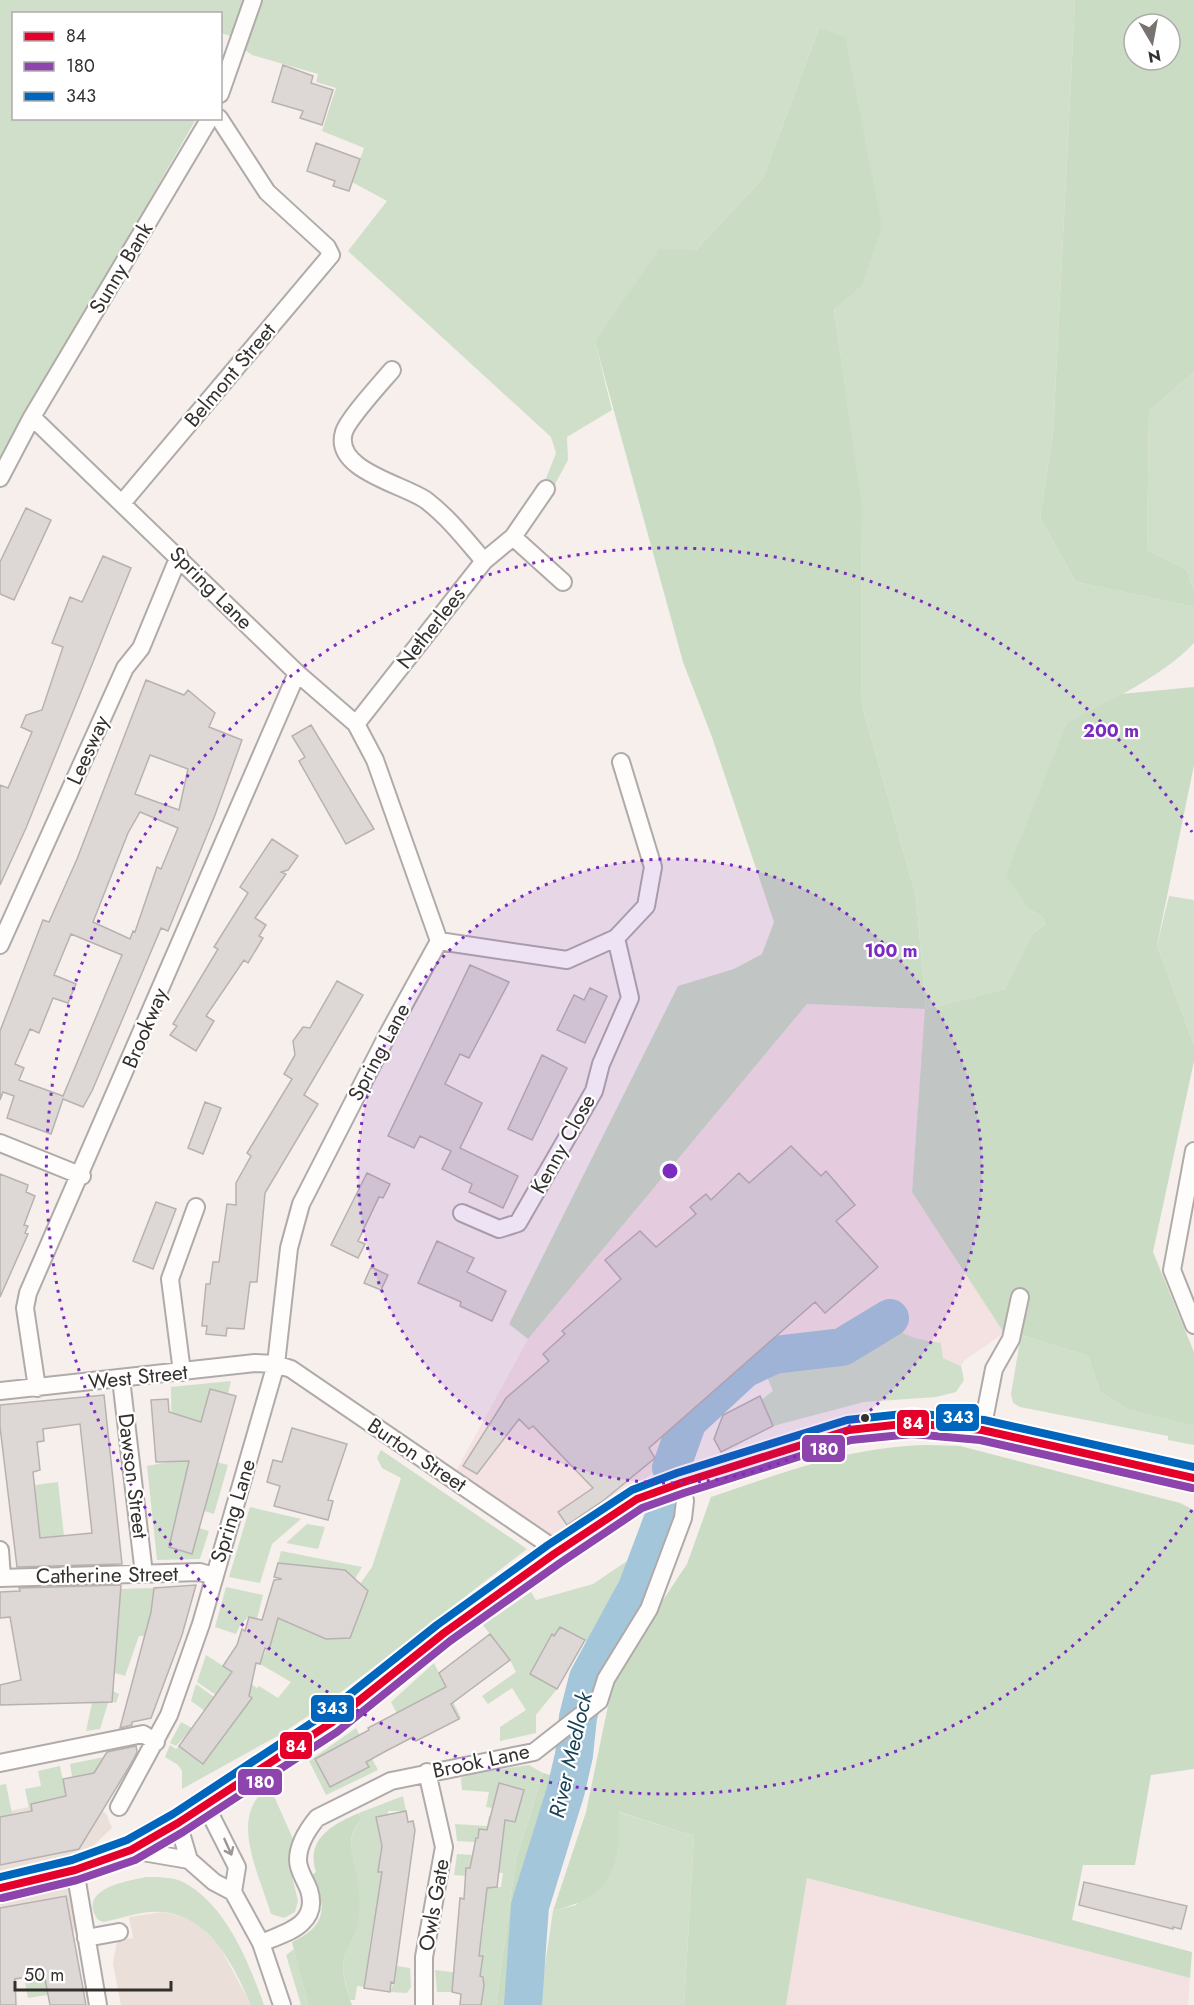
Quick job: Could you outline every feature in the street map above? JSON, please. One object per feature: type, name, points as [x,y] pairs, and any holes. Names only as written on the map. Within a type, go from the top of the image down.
[{"type":"main road","points":[[0,1888],[75,1870],[130,1851],[178,1823],[331,1723],[444,1633],[554,1554],[637,1499],[681,1483],[829,1436],[871,1426],[912,1423],[982,1430],[1194,1478]]},
{"type":"street","points":[[222,88],[253,0]]},
{"type":"street","name":"Sunny Bank","points":[[0,478],[32,417],[209,120]]},
{"type":"street","name":"Belmont Street","points":[[123,502],[331,255],[327,248],[267,192],[220,120]]},
{"type":"street","points":[[392,370],[344,432],[343,445],[354,461],[373,476],[425,499],[454,526],[484,561]]},
{"type":"street","name":"Spring Lane","points":[[32,417],[179,556],[297,674],[356,724],[375,759],[439,942],[389,1032],[301,1204],[289,1248],[276,1364],[180,1689],[156,1742],[119,1807]]},
{"type":"street","name":"Netherlees","points":[[356,724],[484,561],[513,537],[546,489]]},
{"type":"street","points":[[513,537],[563,582]]},
{"type":"street","name":"Leesway","points":[[0,945],[125,668],[141,648],[179,556]]},
{"type":"street","name":"Brookway","points":[[38,1388],[26,1308],[28,1293],[82,1176],[297,674]]},
{"type":"street","points":[[439,942],[567,960],[616,938],[646,906],[653,867],[621,762]]},
{"type":"street","name":"Kenny Close","points":[[462,1213],[499,1228],[518,1223],[594,1091],[601,1064],[630,998],[616,938]]},
{"type":"street","points":[[0,1143],[82,1176]]},
{"type":"street","points":[[1194,1151],[1172,1270],[1194,1325]]},
{"type":"street","points":[[182,1372],[170,1279],[196,1207]]},
{"type":"street","points":[[982,1430],[994,1369],[1011,1339],[1020,1297]]},
{"type":"street","name":"West Street","points":[[0,1392],[255,1363],[276,1364]]},
{"type":"street","name":"Burton Street","points":[[276,1364],[291,1369],[546,1543],[554,1554]]},
{"type":"street","name":"Dawson Street","points":[[121,1379],[144,1574]]},
{"type":"street","name":"Brook Lane","points":[[261,1943],[300,1925],[310,1914],[311,1900],[298,1860],[299,1850],[309,1827],[317,1818],[391,1781],[534,1752],[599,1701],[606,1679],[649,1609],[683,1518],[686,1501],[681,1483]]},
{"type":"street","points":[[0,1550],[1,1578]]},
{"type":"street","name":"Catherine Street","points":[[1,1578],[200,1572],[214,1576]]},
{"type":"street","points":[[0,1763],[143,1734],[156,1742]]},
{"type":"street","name":"Owls Gate","points":[[424,2005],[424,1957],[444,1847],[427,1772]]},
{"type":"street","points":[[206,1806],[237,1867],[233,1892]]},
{"type":"street","points":[[178,1823],[189,1860],[214,1882],[233,1892],[261,1943],[282,2005]]},
{"type":"street","points":[[130,1851],[189,1860]]},
{"type":"street","points":[[75,1870],[98,2005]]},
{"type":"street","points":[[86,1938],[119,1932]]},
{"type":"shaded area","points":[[807,1004],[926,1009],[912,1192],[1004,1333],[965,1360],[961,1366],[943,1358],[941,1343],[915,1339],[902,1334],[894,1327],[868,1344],[848,1352],[780,1361],[764,1370],[656,1470],[613,1506],[547,1537],[456,1471],[528,1339]]},
{"type":"shaded area","points":[[73,1798],[106,1813],[112,1828],[81,1857],[80,1929],[0,1951],[0,1813]]},
{"type":"shaded area","points":[[807,1878],[1190,1978],[1188,2005],[786,2005]]},
{"type":"shaded area","points":[[162,1912],[185,1917],[200,1926],[220,1947],[251,2005],[121,2005],[113,1964],[117,1941],[133,1938],[129,1917]]},
{"type":"green space","points":[[0,0],[246,0],[233,37],[222,33],[222,12],[12,12],[12,120],[195,120],[0,462]]},
{"type":"green space","points":[[263,0],[1075,0],[1053,434],[1040,518],[1076,582],[1194,607],[1194,643],[1151,678],[1067,724],[1029,909],[1043,917],[1045,925],[1033,933],[1005,989],[926,1009],[916,896],[861,702],[862,513],[834,308],[862,286],[819,28],[763,178],[696,250],[595,342],[612,410],[567,437],[568,460],[554,486],[545,481],[556,453],[551,437],[348,251],[387,201],[352,182],[364,148],[322,131],[336,88],[316,82],[318,74],[252,55],[245,50]]},
{"type":"green space","points":[[1075,0],[1194,0],[1194,372],[1149,411],[1147,550],[1187,570],[1194,591],[1194,607],[1076,582],[1040,518],[1053,434]]},
{"type":"green space","points":[[819,28],[845,37],[882,226],[862,286],[834,309],[862,507],[861,702],[916,896],[926,1009],[1005,989],[1033,933],[1045,925],[1043,917],[1029,909],[1006,875],[1067,723],[1121,694],[1194,687],[1194,765],[1157,945],[1194,1045],[1194,1061],[1153,1252],[1194,1352],[1194,1426],[1129,1410],[1100,1392],[1088,1356],[1021,1335],[1004,1333],[912,1192],[925,1009],[807,1004],[528,1339],[509,1324],[678,986],[734,969],[762,954],[774,922],[712,737],[683,662],[595,342],[659,249],[696,250],[763,178]]},
{"type":"green space","points":[[1194,372],[1194,591],[1187,570],[1147,550],[1149,411]]},
{"type":"green space","points":[[1169,896],[1194,900],[1194,1045],[1157,945]]},
{"type":"green space","points":[[895,1327],[911,1337],[941,1343],[943,1358],[961,1366],[964,1380],[956,1392],[936,1397],[864,1402],[773,1426],[761,1400],[773,1391],[764,1370],[786,1361],[850,1352]]},
{"type":"green space","points":[[1021,1335],[1088,1356],[1100,1392],[1129,1410],[1194,1426],[1194,1445],[1168,1440],[1168,1436],[1020,1407],[1013,1403],[1011,1394]]},
{"type":"green space","points":[[231,1381],[228,1394],[210,1390],[201,1422],[193,1419],[196,1438],[186,1471],[211,1479],[217,1462],[228,1465],[214,1514],[204,1511],[184,1488],[169,1547],[192,1554],[199,1528],[209,1531],[200,1559],[157,1560],[147,1466],[172,1461],[171,1387]]},
{"type":"green space","points":[[928,1445],[960,1446],[1180,1503],[1194,1510],[1194,1769],[1151,1775],[1135,1865],[1083,1865],[1072,1920],[1192,1952],[1190,1978],[807,1878],[786,2005],[684,2005],[694,1836],[619,1812],[616,1860],[606,1882],[589,1897],[553,1911],[586,1812],[615,1672],[687,1564],[711,1497],[818,1462],[872,1450]]},
{"type":"green space","points":[[381,1450],[527,1549],[323,1706],[281,1734],[182,1789],[182,1771],[178,1765],[165,1757],[170,1745],[176,1749],[179,1746],[203,1764],[252,1698],[227,1681],[216,1695],[197,1682],[206,1655],[257,1688],[259,1686],[278,1698],[291,1682],[260,1664],[275,1630],[266,1613],[326,1639],[350,1638],[368,1591],[360,1584],[372,1567],[401,1478],[382,1468],[377,1458]]},
{"type":"green space","points":[[58,1482],[64,1536],[29,1538],[39,1525],[35,1485]]},
{"type":"green space","points":[[250,1507],[301,1519],[272,1544],[260,1583],[229,1577]]},
{"type":"green space","points":[[307,1524],[325,1527],[318,1549],[286,1543]]},
{"type":"green space","points":[[281,1551],[362,1567],[355,1579],[278,1563]]},
{"type":"green space","points":[[636,1555],[626,1587],[596,1646],[560,1627],[554,1636],[552,1635],[530,1673],[557,1689],[536,1715],[536,1733],[500,1741],[500,1727],[526,1710],[512,1688],[488,1704],[482,1696],[516,1672],[510,1660],[483,1625],[531,1592],[536,1600],[593,1584]]},
{"type":"green space","points":[[226,1587],[263,1595],[257,1619],[248,1617],[236,1634],[215,1627]]},
{"type":"green space","points":[[154,1588],[152,1601],[163,1602],[152,1607],[150,1615],[158,1617],[157,1622],[149,1620],[144,1636],[139,1636],[125,1676],[115,1673],[110,1690],[119,1694],[116,1703],[109,1700],[100,1729],[86,1731],[92,1703],[89,1703],[96,1615],[119,1614],[120,1589]]},
{"type":"green space","points":[[434,1663],[461,1718],[459,1719],[443,1689],[401,1711],[410,1739],[391,1702]]},
{"type":"green space","points":[[196,1684],[214,1697],[205,1711],[191,1701]]},
{"type":"green space","points":[[181,1722],[192,1728],[176,1746],[170,1743]]},
{"type":"green space","points":[[356,1728],[378,1770],[326,1795],[309,1761]],"holes":[[[354,1738],[368,1767],[330,1787],[315,1760],[349,1745],[347,1741]]]},
{"type":"green space","points":[[104,1757],[81,1797],[31,1804],[32,1822],[25,1789],[41,1786],[38,1771],[60,1766],[66,1796],[75,1794],[70,1764]]},
{"type":"green space","points":[[529,1765],[543,1773],[516,1860],[496,2005],[481,2005],[484,1987],[454,1983],[452,1992],[437,1992],[435,1970],[460,1973],[482,1956],[479,1956],[484,1923],[458,1920],[458,1915],[479,1918],[472,1886],[501,1887],[503,1873],[492,1871],[493,1860],[472,1858],[466,1876],[454,1875],[457,1854],[473,1855],[503,1832],[480,1829],[475,1842],[457,1841],[455,1824],[487,1826],[489,1816],[515,1822],[524,1790],[499,1783],[492,1808],[486,1807],[489,1792],[462,1790],[461,1778],[473,1773]]},
{"type":"green space","points":[[543,1773],[564,1779],[523,1908],[516,2005],[496,2005],[516,1860]]},
{"type":"green space","points":[[6,1784],[15,1828],[0,1818],[0,1785]]},
{"type":"green space","points":[[270,1787],[293,1839],[288,1860],[298,1901],[295,1912],[284,1918],[271,1914],[254,1864],[248,1829],[250,1812],[257,1798]]},
{"type":"green space","points":[[403,1796],[406,1811],[388,1811],[388,1815],[376,1818],[381,1842],[408,1837],[381,1856],[378,1871],[406,1876],[381,1878],[379,1893],[381,1917],[375,1916],[369,1949],[376,1951],[391,1965],[410,1968],[411,1987],[407,1993],[390,1992],[396,1977],[392,1976],[365,1987],[357,1986],[355,2000],[350,2000],[343,1964],[357,1920],[359,1905],[352,1861],[352,1839],[361,1820],[359,1813]]},
{"type":"green space","points":[[618,1812],[694,1836],[684,2005],[539,2005],[553,1911],[576,1905],[618,1847]]},
{"type":"green space","points":[[359,1813],[361,1820],[353,1832],[351,1845],[359,1887],[359,1919],[343,1964],[345,1982],[352,2005],[308,2005],[292,1942],[312,1930],[321,1915],[320,1897],[312,1875],[316,1872],[314,1850],[324,1834],[331,1828]]},
{"type":"green space","points":[[146,1877],[170,1878],[183,1882],[212,1905],[224,1920],[243,1953],[264,2005],[251,2005],[237,1975],[219,1946],[195,1923],[163,1912],[141,1913],[104,1922],[98,1920],[93,1909],[94,1901],[99,1894],[117,1884]]},
{"type":"green space","points":[[294,1949],[308,2005],[301,2005],[286,1955]]},
{"type":"green space","points":[[55,1972],[58,1984],[82,1980],[84,1989],[28,1998],[24,1977]]},
{"type":"building","points":[[283,65],[313,76],[311,83],[333,90],[322,125],[300,118],[303,111],[272,102]]},
{"type":"building","points":[[316,143],[360,159],[349,191],[333,186],[335,181],[307,171]]},
{"type":"building","points":[[26,508],[51,520],[14,600],[0,594],[0,562]]},
{"type":"building","points":[[103,556],[131,568],[26,828],[0,885],[0,785],[8,788],[32,732],[21,727],[26,715],[42,710],[63,647],[52,643],[70,597],[82,602]]},
{"type":"building","points":[[146,680],[184,695],[188,690],[215,713],[209,727],[242,740],[215,815],[168,931],[161,928],[92,1091],[83,1107],[63,1099],[51,1134],[7,1118],[14,1096],[3,1092],[0,1100],[0,1031],[43,920],[49,922],[77,859]],"holes":[[[150,755],[188,769],[179,810],[135,794]],[[140,812],[178,828],[161,869],[157,867],[135,932],[133,931],[130,939],[93,922],[128,833]],[[71,934],[122,955],[63,1096],[19,1080],[24,1068],[15,1064],[30,1029],[39,1033],[53,998],[68,1003],[76,984],[54,975]]]},
{"type":"building","points":[[311,725],[374,829],[346,844],[299,761],[305,757],[292,736]]},
{"type":"building","points":[[272,839],[298,856],[288,870],[281,872],[286,874],[255,918],[266,925],[259,936],[263,938],[248,963],[244,960],[206,1016],[214,1021],[196,1051],[170,1035],[177,1026],[173,1024],[218,949],[214,947],[248,893],[240,887]]},
{"type":"building","points":[[470,965],[509,982],[469,1058],[460,1054],[445,1084],[482,1103],[460,1148],[518,1176],[503,1208],[469,1192],[472,1184],[442,1169],[451,1151],[420,1136],[414,1148],[388,1136]]},
{"type":"building","points":[[337,981],[363,995],[304,1095],[318,1104],[265,1193],[257,1282],[250,1282],[244,1329],[227,1328],[226,1336],[206,1334],[207,1326],[202,1326],[206,1284],[210,1284],[213,1262],[219,1262],[227,1204],[236,1205],[236,1183],[251,1156],[247,1153],[292,1079],[284,1074],[295,1055],[293,1041],[303,1027],[310,1028]]},
{"type":"building","points":[[590,988],[607,996],[585,1043],[557,1030],[574,995],[584,1000]]},
{"type":"building","points":[[542,1055],[567,1068],[532,1140],[508,1129]]},
{"type":"building","points":[[205,1102],[221,1108],[203,1154],[188,1148]]},
{"type":"building","points":[[791,1146],[821,1176],[826,1171],[855,1205],[836,1221],[878,1267],[825,1313],[815,1302],[649,1448],[655,1458],[604,1500],[567,1525],[558,1512],[593,1488],[533,1426],[529,1429],[519,1419],[477,1474],[463,1466],[506,1398],[549,1361],[543,1354],[565,1334],[562,1331],[621,1279],[605,1260],[640,1231],[656,1247],[696,1214],[690,1207],[706,1194],[711,1200],[739,1173],[749,1183]]},
{"type":"building","points":[[367,1173],[390,1184],[383,1198],[379,1197],[358,1241],[365,1244],[358,1258],[331,1245]]},
{"type":"building","points":[[0,1174],[28,1185],[26,1192],[35,1196],[24,1225],[28,1226],[25,1233],[28,1234],[0,1297]]},
{"type":"building","points":[[156,1202],[176,1209],[153,1269],[133,1261]]},
{"type":"building","points":[[437,1241],[474,1258],[467,1272],[506,1291],[492,1321],[460,1306],[461,1302],[418,1283]]},
{"type":"building","points":[[371,1267],[388,1275],[381,1290],[364,1283]]},
{"type":"building","points":[[210,1389],[236,1396],[192,1554],[169,1547],[189,1461],[156,1462],[151,1400],[168,1399],[169,1412],[201,1422]]},
{"type":"building","points":[[104,1395],[122,1564],[17,1567],[0,1427],[0,1405]],"holes":[[[80,1424],[92,1533],[40,1538],[33,1472],[40,1470],[37,1442],[44,1441],[43,1429]]]},
{"type":"building","points":[[760,1396],[773,1426],[721,1452],[714,1439],[723,1415]]},
{"type":"building","points":[[292,1428],[347,1444],[328,1500],[333,1501],[328,1520],[274,1506],[280,1486],[267,1482],[273,1460],[282,1462]]},
{"type":"building","points":[[278,1563],[345,1570],[368,1591],[350,1638],[326,1639],[278,1618],[269,1650],[265,1648],[260,1664],[256,1663],[249,1696],[252,1698],[203,1764],[179,1746],[232,1672],[223,1666],[237,1645],[242,1629],[245,1631],[249,1617],[262,1620],[274,1580],[282,1579],[274,1577]]},
{"type":"building","points":[[121,1585],[112,1702],[0,1705],[0,1685],[21,1680],[10,1617],[0,1618],[0,1592],[20,1591],[19,1588]]},
{"type":"building","points":[[196,1585],[182,1635],[151,1718],[132,1722],[132,1725],[120,1728],[151,1612],[154,1588]]},
{"type":"building","points":[[560,1627],[585,1640],[557,1689],[530,1674],[552,1634],[554,1636]]},
{"type":"building","points":[[490,1634],[510,1660],[451,1704],[459,1719],[416,1741],[413,1737],[386,1751],[366,1762],[369,1767],[330,1787],[315,1759],[446,1687],[439,1673]]},
{"type":"building","points":[[136,1746],[137,1752],[132,1762],[79,1849],[0,1865],[0,1817],[32,1811],[31,1804],[66,1796],[63,1779],[94,1773],[107,1752]]},
{"type":"building","points":[[499,1783],[524,1790],[515,1822],[505,1820],[497,1887],[487,1888],[479,1956],[483,1956],[480,1976],[483,1977],[484,1986],[481,2005],[460,2005],[461,1994],[452,1992],[460,1898],[464,1899],[466,1868],[470,1868],[479,1829],[487,1830]]},
{"type":"building","points":[[406,1811],[408,1822],[413,1821],[415,1830],[394,1983],[391,1982],[390,1992],[364,1988],[382,1872],[378,1872],[382,1846],[376,1817]]},
{"type":"building","points":[[1084,1882],[1187,1906],[1181,1929],[1173,1927],[1173,1929],[1079,1905]]},
{"type":"building","points":[[66,1896],[86,2005],[50,2005],[44,1974],[15,1979],[16,2005],[0,2005],[0,1908]]},
{"type":"waterway","name":"River Medlock","points":[[671,1468],[688,1421],[744,1369],[774,1355],[842,1347],[890,1318]]},
{"type":"waterway","name":"River Medlock","points":[[523,2005],[530,1906],[566,1790],[574,1755],[578,1717],[588,1678],[637,1588],[663,1519]]},
{"type":"transit line","name":"343","points":[[0,1877],[72,1860],[127,1840],[173,1814],[325,1714],[437,1625],[548,1545],[632,1490],[677,1473],[847,1420],[912,1413],[984,1420],[1194,1467]]},
{"type":"transit line","name":"84","points":[[0,1888],[75,1870],[131,1850],[178,1823],[331,1723],[444,1633],[554,1554],[637,1499],[681,1483],[849,1430],[912,1423],[982,1430],[1194,1478]]},
{"type":"transit line","name":"180","points":[[2,1898],[77,1880],[135,1860],[183,1832],[337,1732],[450,1641],[560,1563],[642,1508],[684,1493],[851,1440],[912,1434],[980,1440],[1192,1488]]}]
